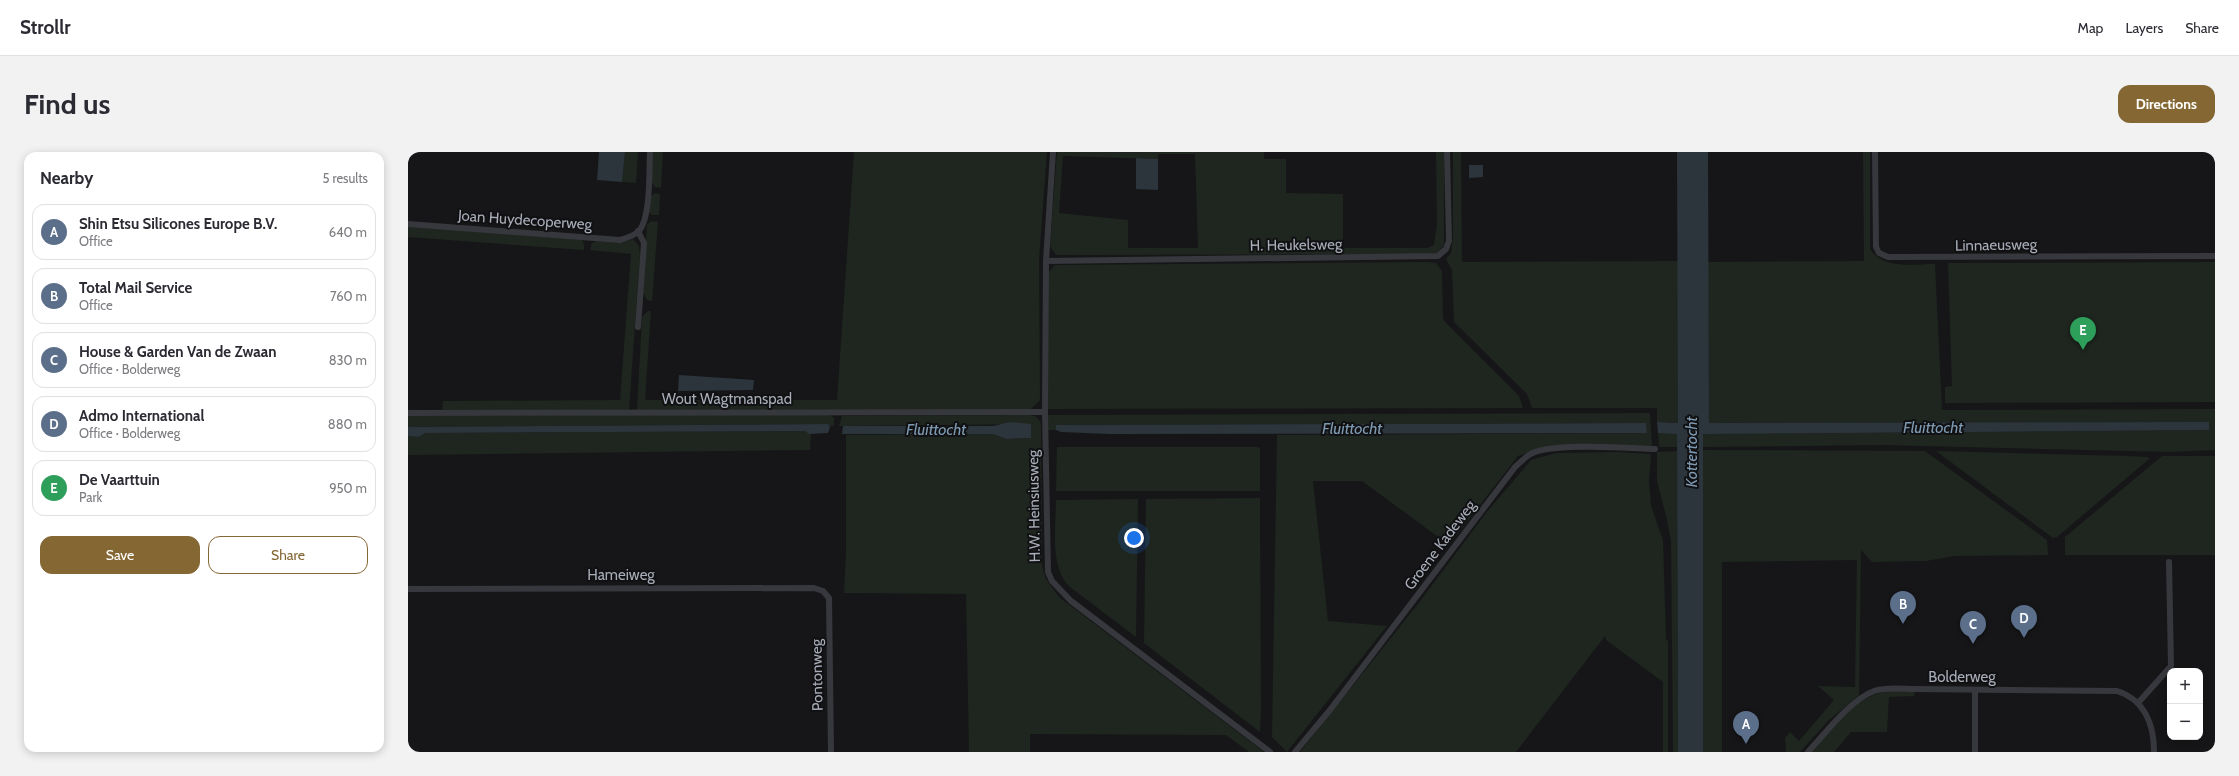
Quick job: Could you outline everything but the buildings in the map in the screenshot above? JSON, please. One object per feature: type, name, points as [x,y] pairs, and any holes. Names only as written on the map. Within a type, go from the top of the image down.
[{"type":"street","points":[[638,327],[644,243],[638,231],[645,217],[650,152]]},
{"type":"street","name":"H.W. Heinsiusweg","points":[[1053,152],[1046,261],[1045,412],[1048,572],[1052,581],[1072,601],[1270,752]]},
{"type":"street","name":"H. Heukelsweg","points":[[1046,261],[1438,256],[1446,249],[1449,240],[1447,152]]},
{"type":"street","name":"Linnaeusweg","points":[[1875,152],[1876,248],[1879,252],[1888,257],[2215,256]]},
{"type":"street","name":"Joan Huydecoperweg","points":[[408,224],[620,240],[638,231]]},
{"type":"street","name":"Wout Wagtmanspad","points":[[408,413],[1045,412]]},
{"type":"street","name":"Groene Kadeweg","points":[[1295,752],[1335,704],[1515,468],[1528,455],[1538,451],[1577,447],[1655,448]]},
{"type":"street","points":[[2138,703],[2171,666],[2169,562]]},
{"type":"street","name":"Hameiweg","points":[[408,589],[814,588],[823,591],[829,598]]},
{"type":"street","name":"Pontonweg","points":[[829,598],[831,752]]},
{"type":"street","points":[[1975,690],[1975,752]]},
{"type":"street","name":"Bolderweg","points":[[1808,752],[1853,704],[1874,691],[2109,690],[2125,694],[2138,703],[2149,719],[2154,752]]},
{"type":"shaded area","points":[[625,152],[638,152],[636,183],[622,182]]},
{"type":"shaded area","points":[[653,152],[663,152],[661,188],[655,187],[651,182]]},
{"type":"shaded area","points":[[854,152],[1047,152],[1039,259],[1040,400],[1031,409],[637,410],[642,317],[648,311],[651,311],[645,400],[837,400]]},
{"type":"shaded area","points":[[1057,152],[1264,152],[1264,159],[1286,159],[1286,193],[1343,194],[1343,248],[1427,248],[1434,245],[1437,223],[1436,152],[1444,152],[1444,245],[1438,253],[1056,255],[1050,246]],"holes":[[[1158,154],[1195,154],[1198,248],[1128,248],[1128,220],[1059,213],[1063,156],[1158,159]]]},
{"type":"shaded area","points":[[1453,152],[1461,152],[1462,262],[1678,261],[1678,423],[1657,422],[1657,408],[1532,408],[1527,394],[1454,322],[1452,270],[1446,259],[1451,253],[1453,238]]},
{"type":"shaded area","points":[[1863,152],[1870,152],[1870,249],[1876,256],[1891,263],[1908,265],[1935,264],[1942,410],[2215,409],[2215,450],[2171,452],[1882,445],[1703,447],[1703,434],[2209,430],[2209,422],[1709,423],[1708,262],[1864,261]]},
{"type":"shaded area","points":[[655,193],[660,194],[659,215],[652,215],[649,212],[650,197]]},
{"type":"shaded area","points":[[652,221],[658,222],[652,301],[647,300],[643,293],[647,224]]},
{"type":"shaded area","points":[[408,226],[582,240],[584,250],[408,237]]},
{"type":"shaded area","points":[[633,239],[639,246],[640,254],[629,410],[442,411],[443,401],[620,400],[631,254],[590,250],[592,243],[597,241],[622,243]]},
{"type":"shaded area","points":[[2215,262],[2215,402],[1945,403],[1945,387],[1952,386],[1948,263]]},
{"type":"shaded area","points":[[1436,263],[1442,271],[1443,318],[1445,322],[1519,396],[1523,408],[1047,409],[1048,273],[1055,265]]},
{"type":"shaded area","points":[[1650,413],[1652,446],[1541,448],[1518,456],[1449,545],[1362,481],[1313,481],[1328,621],[1387,626],[1287,752],[1272,737],[1277,435],[1647,433],[1646,423],[1056,425],[1056,430],[1047,430],[1047,415]]},
{"type":"shaded area","points":[[829,414],[834,418],[834,426],[828,426],[827,424],[408,427],[408,416]]},
{"type":"shaded area","points":[[1028,415],[1037,417],[1040,420],[1041,425],[1042,566],[1046,579],[1059,597],[1264,752],[1249,752],[1226,735],[1030,734],[1030,752],[969,752],[966,594],[844,593],[846,553],[846,435],[993,434],[1006,439],[1031,438],[1031,424],[839,426],[842,416]]},
{"type":"shaded area","points":[[805,431],[811,433],[810,450],[408,455],[408,436],[419,437],[425,433]]},
{"type":"shaded area","points":[[1658,433],[1677,433],[1677,447],[1659,447]]},
{"type":"shaded area","points":[[1057,447],[1257,447],[1260,448],[1260,491],[1056,491]]},
{"type":"shaded area","points":[[1702,450],[1925,451],[2047,540],[2048,555],[1954,556],[1926,561],[1872,562],[1861,550],[1859,695],[1829,720],[1800,752],[1786,752],[1785,738],[1790,732],[1799,741],[1834,700],[1818,686],[1855,687],[1857,560],[1722,562],[1722,752],[1703,752]]},
{"type":"shaded area","points":[[1677,451],[1678,752],[1673,752],[1671,541],[1657,481],[1657,452]]},
{"type":"shaded area","points":[[1936,451],[2126,456],[2148,457],[2149,459],[2057,537],[2053,538]]},
{"type":"shaded area","points":[[1619,452],[1651,454],[1649,481],[1651,506],[1663,540],[1666,640],[1668,641],[1668,752],[1663,752],[1663,682],[1606,640],[1605,636],[1516,752],[1300,752],[1421,600],[1486,513],[1531,460],[1556,453]]},
{"type":"shaded area","points":[[2162,456],[2215,456],[2215,555],[2065,555],[2065,537]]},
{"type":"shaded area","points":[[1260,498],[1260,732],[1144,643],[1146,499]]},
{"type":"shaded area","points":[[1138,499],[1136,637],[1070,587],[1063,579],[1056,558],[1055,534],[1056,500]]},
{"type":"shaded area","points":[[1915,691],[1914,696],[1889,697],[1887,732],[1851,732],[1834,752],[1812,752],[1844,716],[1853,708],[1873,695],[1884,692]]},
{"type":"water","points":[[599,152],[625,152],[622,182],[597,180]]},
{"type":"water","points":[[1677,152],[1708,152],[1709,423],[2209,422],[2209,430],[1703,434],[1703,752],[1678,752],[1677,434],[1658,433],[1657,422],[1678,423]]},
{"type":"water","points":[[1136,158],[1158,159],[1158,190],[1136,189]]},
{"type":"water","points":[[1469,165],[1483,165],[1483,177],[1469,178]]},
{"type":"water","points":[[679,375],[754,380],[753,390],[678,391]]},
{"type":"water","name":"Fluittocht","points":[[1010,422],[1031,424],[1031,438],[1006,439],[993,434],[842,434],[843,426],[993,426]]},
{"type":"water","name":"Fluittocht","points":[[1646,423],[1647,433],[1110,434],[1061,432],[1056,430],[1056,425]]},
{"type":"water","points":[[828,424],[830,427],[828,433],[809,434],[805,431],[425,433],[419,437],[408,436],[408,427]]},
{"type":"place","name":"De Vaarttuin","points":[[2083,350]]},
{"type":"place","name":"Total Mail Service","points":[[1903,624]]},
{"type":"place","name":"Admo International","points":[[2024,638]]},
{"type":"place","name":"House & Garden Van de Zwaan","points":[[1973,644]]},
{"type":"place","name":"Shin Etsu Silicones Europe B.V.","points":[[1746,744]]},
{"type":"water label","name":"Kottertocht","points":[[1691,452]]}]
